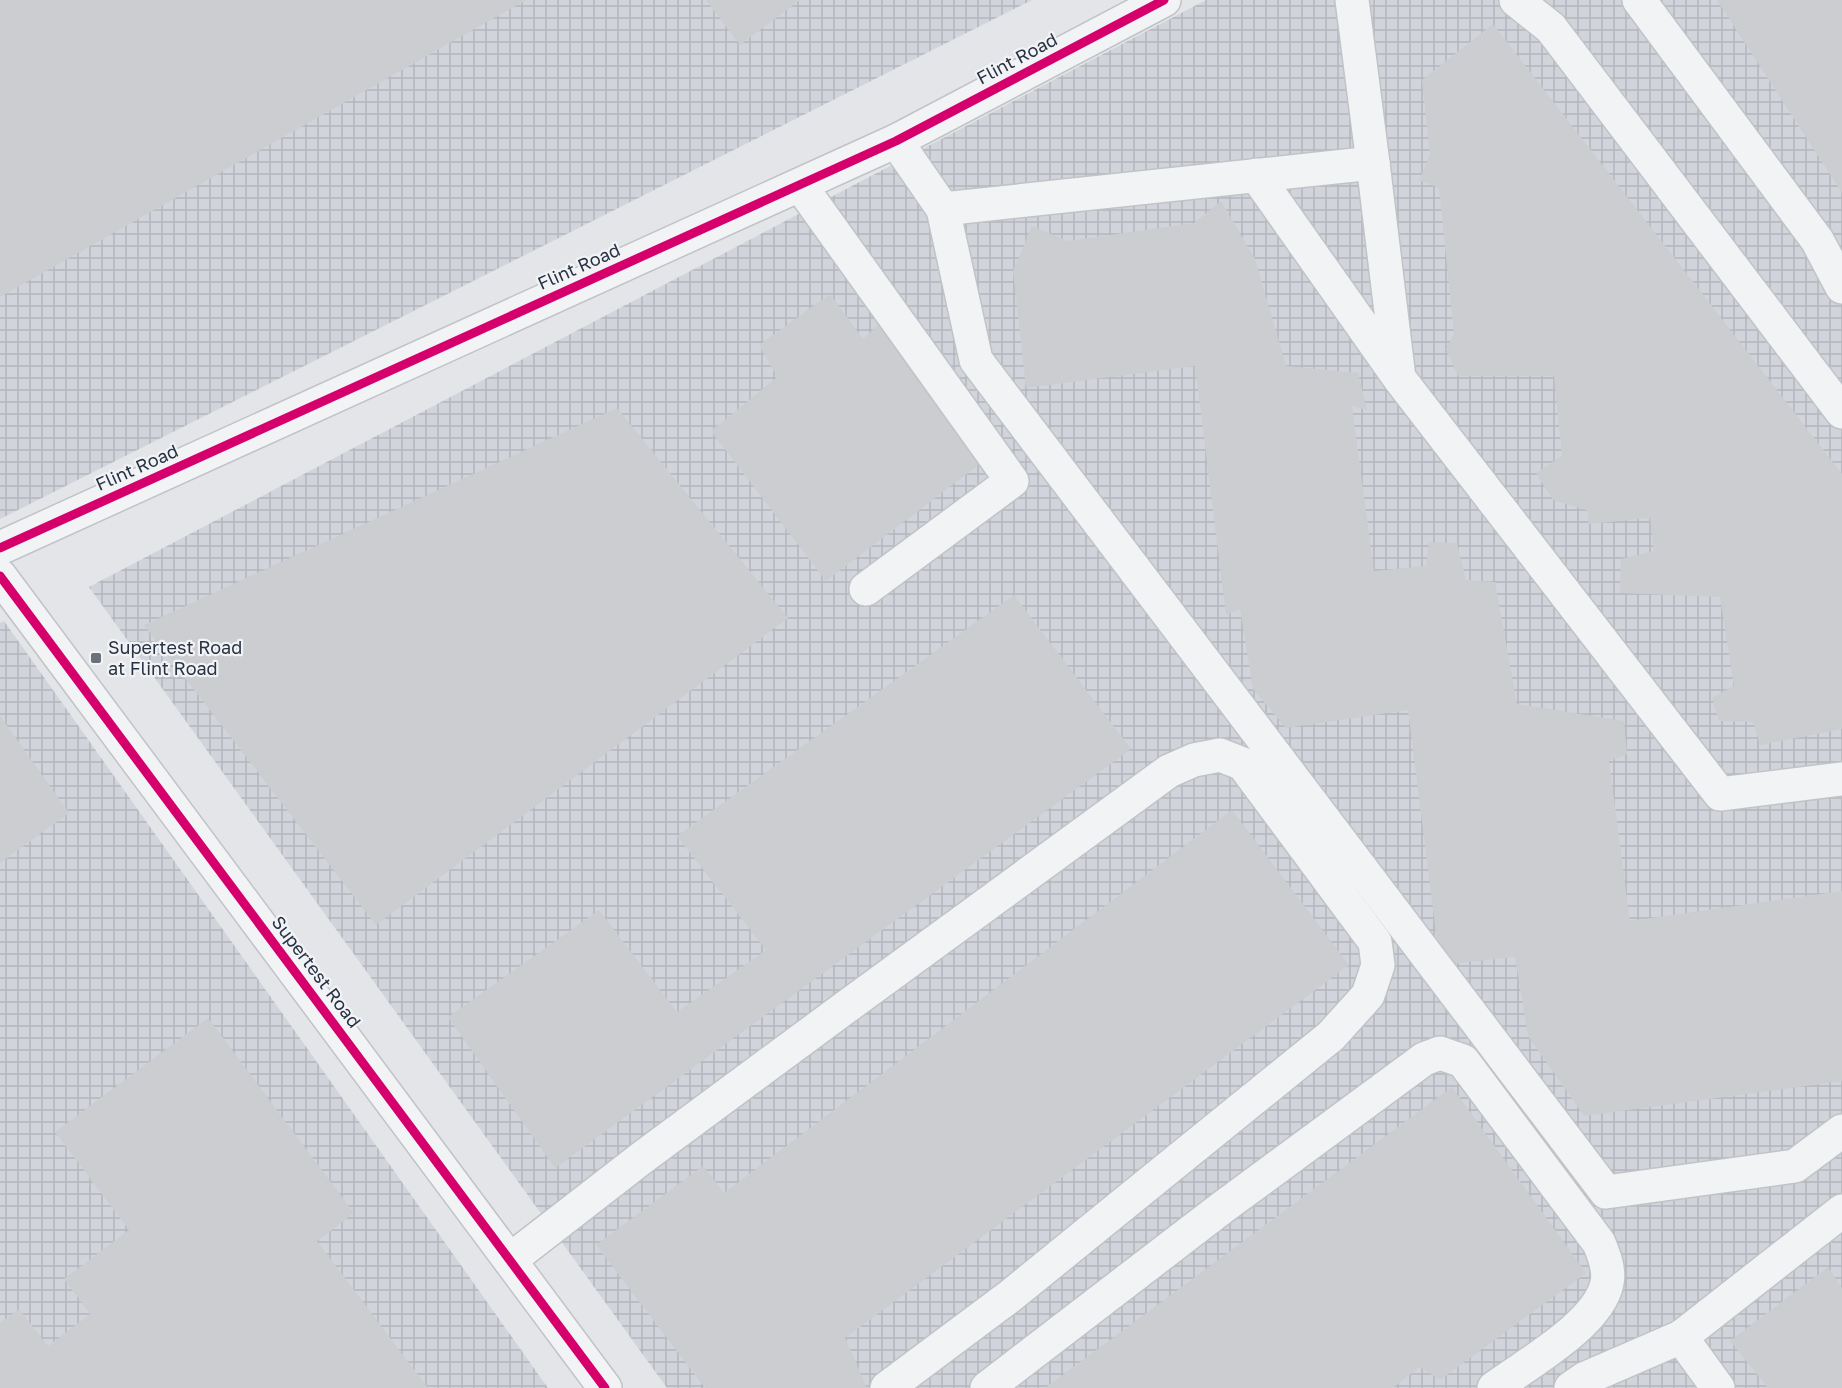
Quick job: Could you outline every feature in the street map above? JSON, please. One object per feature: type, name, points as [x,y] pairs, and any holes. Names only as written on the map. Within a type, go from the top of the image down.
[{"type":"street","name":"Flint Road","points":[[0,548],[896,141],[1164,0]]},
{"type":"street","points":[[1352,0],[1399,378]]},
{"type":"street","points":[[1516,0],[1551,28],[1842,412]]},
{"type":"street","points":[[1639,0],[1817,240],[1842,286]]},
{"type":"street","points":[[896,141],[943,209],[976,360],[1605,1192],[1796,1166],[1842,1131]]},
{"type":"street","points":[[943,209],[1373,163]]},
{"type":"street","points":[[1256,175],[1399,378],[1720,794],[1842,778]]},
{"type":"street","points":[[800,185],[1012,481],[866,589]]},
{"type":"street","name":"Supertest Road","points":[[0,576],[605,1388]]},
{"type":"street","points":[[510,1260],[643,1157],[1169,771],[1194,760],[1220,755],[1243,764],[1375,942],[1378,965],[1368,995],[1331,1036],[1009,1297],[887,1388]]},
{"type":"street","points":[[987,1388],[1232,1200],[1424,1059],[1440,1053],[1463,1061],[1599,1243],[1606,1262],[1608,1282],[1598,1306],[1577,1329],[1494,1388]]},
{"type":"street","points":[[1571,1388],[1584,1379],[1681,1337],[1842,1211]]},
{"type":"street","points":[[1681,1337],[1718,1388]]},
{"type":"shaded area","points":[[0,0],[1032,0],[0,519]]},
{"type":"shaded area","points":[[1206,0],[1842,0],[1842,1388],[667,1388],[89,587]]},
{"type":"shaded area","points":[[4,621],[548,1388],[0,1388],[0,623]]},
{"type":"building","points":[[0,0],[526,0],[0,297]]},
{"type":"building","points":[[706,0],[800,0],[740,45]]},
{"type":"building","points":[[1717,0],[1842,0],[1842,193]]},
{"type":"building","points":[[1493,24],[1842,474],[1842,729],[1760,745],[1753,722],[1719,721],[1712,698],[1734,686],[1720,597],[1620,593],[1621,559],[1654,551],[1650,518],[1589,524],[1587,510],[1553,500],[1536,473],[1562,456],[1554,376],[1458,376],[1446,349],[1454,334],[1439,188],[1419,180],[1430,155],[1422,80]]},
{"type":"building","points":[[1221,201],[1255,259],[1286,366],[1358,373],[1367,410],[1352,406],[1374,571],[1426,566],[1429,542],[1457,543],[1466,580],[1495,582],[1517,704],[1624,721],[1627,754],[1609,761],[1630,921],[1842,891],[1842,1081],[1584,1116],[1528,1036],[1515,957],[1440,965],[1408,710],[1286,728],[1253,689],[1240,609],[1226,615],[1195,366],[1026,388],[1013,271],[1032,226],[1068,241],[1194,223]]},
{"type":"building","points":[[830,294],[863,339],[880,323],[985,460],[826,581],[711,431],[777,377],[759,345]]},
{"type":"building","points":[[617,408],[788,618],[376,925],[144,625]]},
{"type":"building","points":[[1014,595],[1131,749],[555,1168],[448,1017],[599,910],[677,1012],[766,950],[677,836]]},
{"type":"building","points":[[0,716],[69,813],[0,863]]},
{"type":"building","points":[[1232,810],[1349,965],[845,1338],[867,1388],[705,1388],[596,1245],[703,1166],[724,1193]]},
{"type":"building","points":[[208,1018],[354,1213],[317,1241],[428,1388],[0,1388],[0,1323],[19,1309],[48,1346],[90,1314],[64,1279],[129,1230],[55,1132]]},
{"type":"building","points":[[1452,1087],[1586,1273],[1440,1380],[1420,1367],[1392,1388],[1045,1388]]},
{"type":"building","points":[[1828,1267],[1842,1288],[1842,1388],[1768,1388],[1730,1341]]},
{"type":"cycle path","points":[[0,548],[896,141],[1164,0]]},
{"type":"cycle path","points":[[0,576],[605,1388]]},
{"type":"place","name":"Supertest Road at Flint Road","points":[[96,658]]}]
